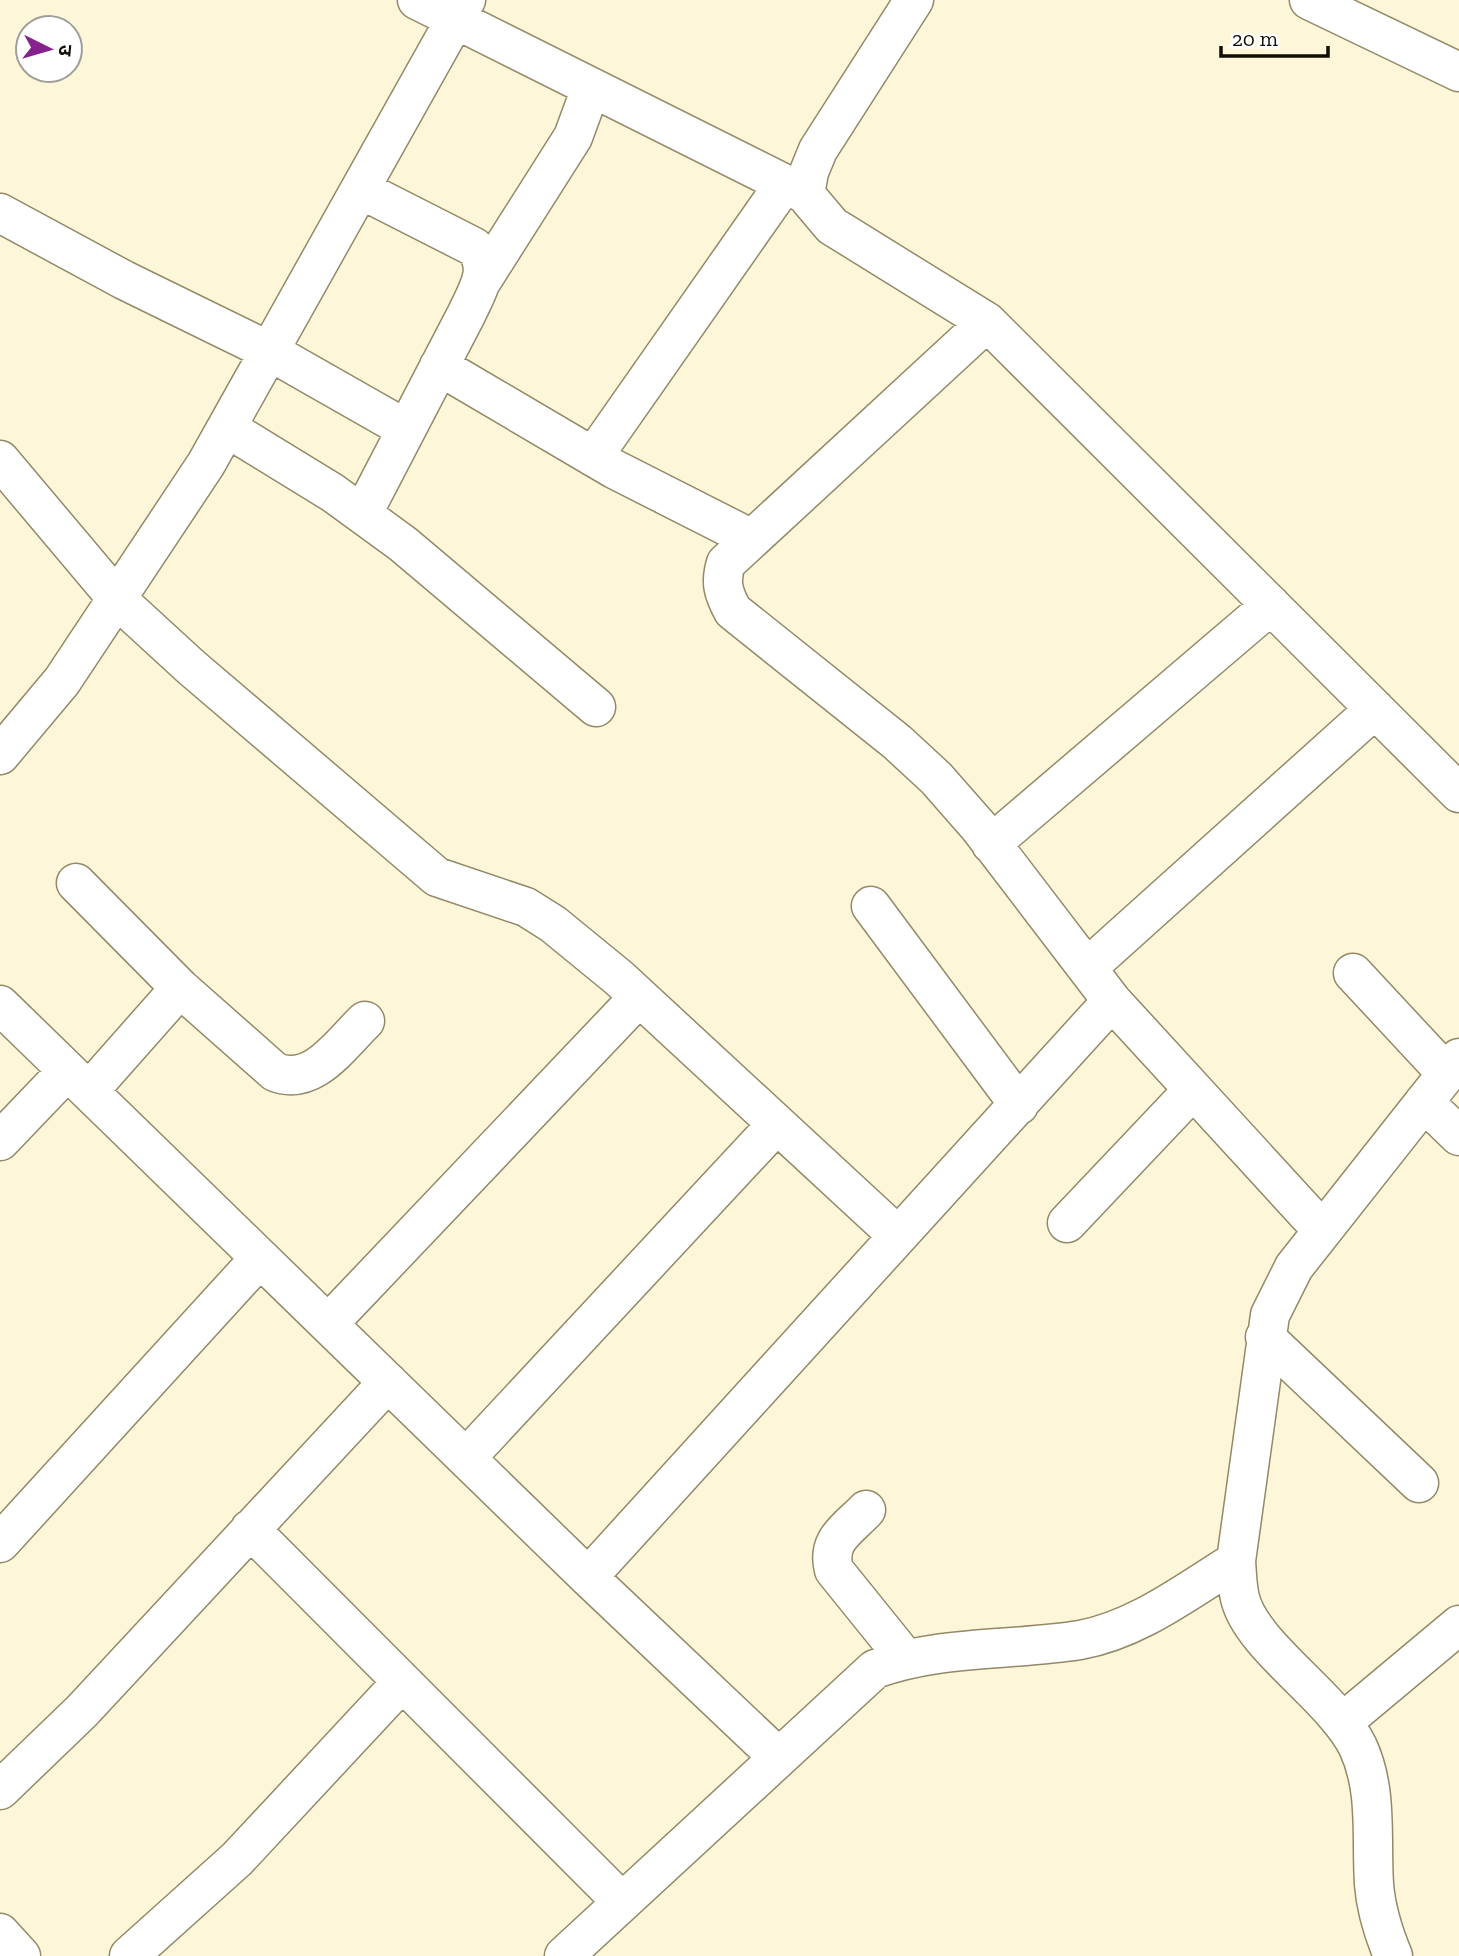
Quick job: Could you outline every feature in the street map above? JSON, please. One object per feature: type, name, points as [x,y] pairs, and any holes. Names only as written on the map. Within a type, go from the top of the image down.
[{"type":"street","points":[[417,0],[460,10],[592,88],[794,189],[832,226],[987,322],[1459,793]]},
{"type":"street","points":[[593,457],[809,172],[818,150],[914,0]]},
{"type":"street","points":[[1309,0],[1459,72]]},
{"type":"street","points":[[0,755],[62,681],[118,600],[227,428],[460,10]]},
{"type":"street","points":[[363,513],[481,282],[573,137],[592,88]]},
{"type":"street","points":[[360,189],[474,247],[482,256],[481,282]]},
{"type":"street","points":[[0,213],[124,280],[269,351],[406,429]]},
{"type":"street","points":[[987,322],[726,563],[720,579],[725,597],[733,611],[897,742],[936,778],[991,844],[1112,1001],[1322,1230]]},
{"type":"street","points":[[439,366],[593,457],[751,539]]},
{"type":"street","points":[[227,428],[363,513],[420,557],[596,707]]},
{"type":"street","points":[[0,460],[118,600],[191,667],[437,877],[526,907],[553,924],[639,997],[898,1236]]},
{"type":"street","points":[[991,844],[1271,605]]},
{"type":"street","points":[[1087,968],[1375,709]]},
{"type":"street","points":[[76,883],[180,988],[275,1072],[288,1077],[311,1073],[365,1021]]},
{"type":"street","points":[[870,906],[1019,1105]]},
{"type":"street","points":[[1353,973],[1443,1078],[1459,1136]]},
{"type":"street","points":[[0,1141],[78,1081],[180,988]]},
{"type":"street","points":[[328,1324],[639,997]]},
{"type":"street","points":[[588,1577],[1112,1001]]},
{"type":"street","points":[[0,1005],[588,1577],[778,1757]]},
{"type":"street","points":[[1393,1956],[1380,1926],[1374,1885],[1371,1788],[1359,1749],[1343,1722],[1256,1629],[1240,1600],[1236,1561],[1270,1315],[1294,1266],[1443,1078]]},
{"type":"street","points":[[1067,1223],[1193,1090]]},
{"type":"street","points":[[466,1458],[777,1124]]},
{"type":"street","points":[[0,1543],[260,1258]]},
{"type":"street","points":[[1265,1337],[1419,1483]]},
{"type":"street","points":[[0,1790],[82,1711],[388,1382]]},
{"type":"street","points":[[866,1510],[833,1544],[830,1555],[834,1570],[905,1658]]},
{"type":"street","points":[[250,1529],[622,1902]]},
{"type":"street","points":[[564,1956],[875,1669],[905,1658],[1080,1640],[1107,1633],[1142,1619],[1236,1561]]},
{"type":"street","points":[[1343,1722],[1459,1625]]},
{"type":"street","points":[[128,1956],[237,1859],[402,1682]]},
{"type":"street","points":[[0,1933],[21,1956]]}]
